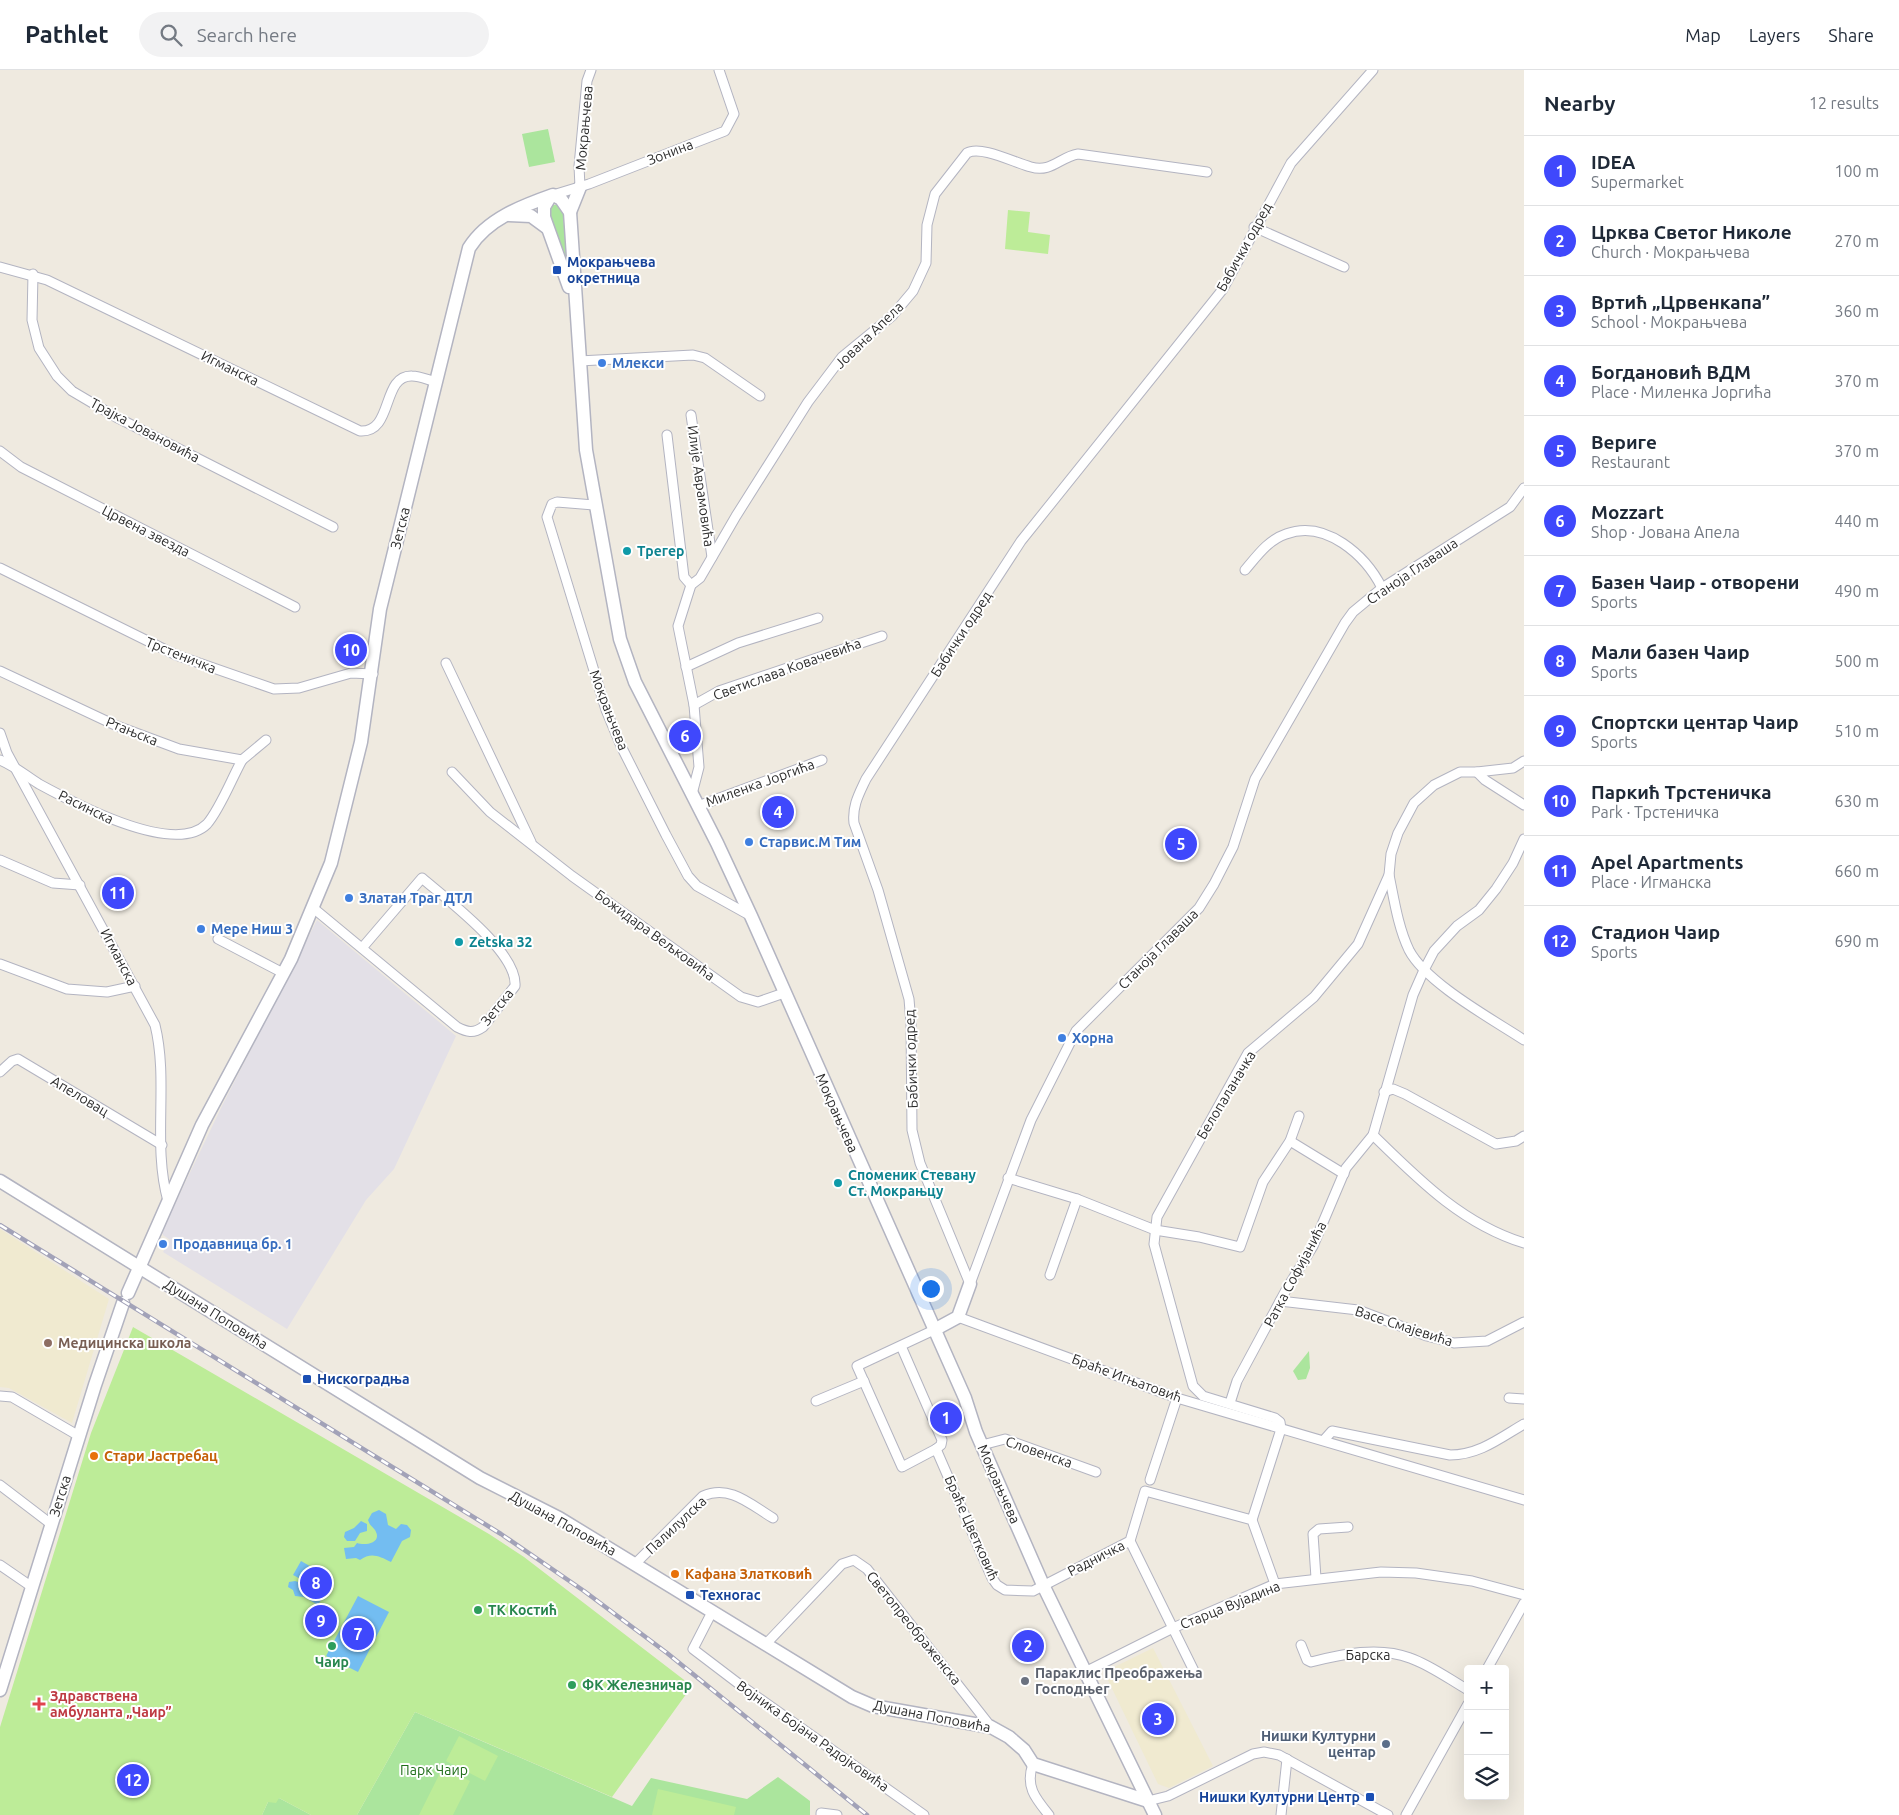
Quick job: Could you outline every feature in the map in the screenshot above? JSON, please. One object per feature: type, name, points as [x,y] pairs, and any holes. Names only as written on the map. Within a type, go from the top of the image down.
[{"type":"street","name":"Мокрањчева","points":[[580,187],[579,166],[587,81],[590,70]]},
{"type":"street","name":"Зонина","points":[[551,196],[580,187],[725,131],[734,114],[720,70]]},
{"type":"street","name":"Бабички одред","points":[[970,1284],[920,1163],[912,1130],[911,1023],[908,999],[878,890],[854,823],[855,802],[866,779],[1020,542],[1223,289],[1254,227],[1291,163],[1373,70]]},
{"type":"street","name":"Јована Апела","points":[[695,800],[700,767],[694,705],[678,626],[691,585],[700,578],[808,402],[842,356],[892,316],[913,291],[926,263],[927,224],[935,194],[967,153],[978,151],[1037,168],[1053,167],[1068,156],[1078,154],[1207,172]]},
{"type":"street","points":[[570,212],[580,187]]},
{"type":"street","name":"Мокрањчева","points":[[551,196],[543,212],[546,227],[574,301]]},
{"type":"street","points":[[551,196],[562,199],[570,212]]},
{"type":"street","name":"Зетска","points":[[0,1690],[79,1436],[125,1298],[140,1268],[202,1125],[283,973],[331,863],[343,821],[361,742],[380,609],[470,248],[482,232],[504,216],[551,196]]},
{"type":"street","name":"Мокрањчева","points":[[570,212],[574,301],[586,450],[594,504],[620,639],[635,682],[751,916],[965,1398],[982,1445],[1043,1585],[1154,1815]]},
{"type":"street","points":[[504,216],[531,216],[546,227]]},
{"type":"street","points":[[1254,227],[1344,267]]},
{"type":"street","name":"Игманска","points":[[0,267],[32,274],[56,284],[360,431],[367,432],[378,424],[394,388],[402,379],[413,376],[436,382]]},
{"type":"street","name":"Трајка Јовановића","points":[[32,274],[32,320],[39,348],[57,376],[72,391],[116,418],[333,527]]},
{"type":"street","points":[[579,361],[693,355],[711,361],[760,396]]},
{"type":"street","name":"Илије Аврамовића","points":[[691,415],[712,557]]},
{"type":"street","points":[[667,435],[684,576],[691,585]]},
{"type":"street","name":"Црвена звезда","points":[[0,451],[21,467],[295,607]]},
{"type":"street","name":"Станоја Главаша","points":[[958,1317],[1031,1120],[1076,1031],[1199,908],[1233,848],[1255,779],[1345,623],[1353,612],[1382,588],[1510,507],[1524,488]]},
{"type":"street","name":"Мокрањчева","points":[[594,504],[557,502],[552,504],[547,517],[606,710],[621,746],[688,876],[707,892],[751,916]]},
{"type":"street","points":[[1246,570],[1269,543],[1277,538],[1286,533],[1311,532],[1338,540],[1351,548],[1374,571],[1382,588]]},
{"type":"street","name":"Трстеничка","points":[[0,568],[176,655],[274,689],[299,688],[351,673],[372,674]]},
{"type":"street","points":[[686,667],[738,643],[818,618]]},
{"type":"street","name":"Светислава Ковачевића","points":[[694,705],[719,691],[882,636]]},
{"type":"street","name":"Божидара Вељковића","points":[[446,663],[532,845]]},
{"type":"street","name":"Ртањска","points":[[0,671],[117,726],[170,745],[242,760]]},
{"type":"street","name":"Игманска","points":[[0,733],[6,753],[16,768],[155,1025],[160,1052],[162,1179],[168,1201]]},
{"type":"street","points":[[242,760],[266,740]]},
{"type":"street","name":"Расинска","points":[[0,760],[16,768],[37,783],[112,821],[160,833],[185,833],[199,829],[210,819],[242,760]]},
{"type":"street","name":"Миленка Јоргића","points":[[695,800],[822,760]]},
{"type":"street","name":"Белопаланачка","points":[[1281,1428],[1280,1422],[1275,1418],[1203,1396],[1193,1386],[1154,1244],[1155,1230],[1161,1206],[1248,1053],[1314,997],[1358,944],[1389,875],[1391,854],[1414,803],[1434,785],[1460,772],[1513,768],[1524,762]]},
{"type":"street","name":"Божидара Вељковића","points":[[452,772],[490,812],[572,876],[747,1000],[758,1002],[784,993]]},
{"type":"street","points":[[1477,772],[1485,780],[1524,806]]},
{"type":"street","name":"Ратка Софијанића","points":[[1230,1403],[1237,1381],[1280,1301],[1316,1240],[1344,1174],[1373,1135],[1413,995],[1424,970],[1434,951],[1457,926],[1479,910],[1496,889],[1513,862],[1524,839]]},
{"type":"street","points":[[0,860],[53,883],[80,885]]},
{"type":"street","points":[[1389,875],[1409,950],[1424,970],[1461,998],[1524,1040]]},
{"type":"street","name":"Зетска","points":[[312,907],[457,1028],[467,1032],[476,1032],[483,1027],[515,986],[516,979],[511,968],[494,940],[422,878],[362,948]]},
{"type":"street","points":[[218,939],[283,973]]},
{"type":"street","points":[[0,964],[67,989],[107,992],[135,986]]},
{"type":"street","name":"Апеловац","points":[[0,1072],[12,1060],[18,1059],[162,1145]]},
{"type":"street","points":[[1384,1092],[1393,1090],[1405,1094],[1496,1144],[1516,1141],[1524,1136]]},
{"type":"street","points":[[1008,1178],[1077,1199],[1155,1230],[1199,1237],[1240,1248],[1263,1182],[1290,1141],[1298,1116]]},
{"type":"street","points":[[1373,1135],[1417,1178],[1459,1212],[1482,1227],[1524,1243]]},
{"type":"street","points":[[1290,1141],[1344,1174]]},
{"type":"street","name":"Душана Поповића","points":[[0,1181],[480,1478],[559,1518],[765,1645],[861,1701],[881,1707],[991,1727],[1009,1737],[1024,1750],[1033,1764]]},
{"type":"street","points":[[1050,1276],[1077,1199]]},
{"type":"street","name":"Васе Смајевића","points":[[1280,1301],[1358,1310],[1427,1336],[1454,1343],[1487,1341],[1524,1322]]},
{"type":"street","points":[[936,1449],[902,1467],[857,1366],[958,1317]]},
{"type":"street","name":"Браће Игњатовић","points":[[958,1317],[1177,1398],[1524,1500]]},
{"type":"street","name":"Браће Цветковић","points":[[901,1346],[942,1440],[941,1445],[936,1449],[992,1578],[1001,1588],[1010,1591],[1034,1591],[1043,1585]]},
{"type":"street","points":[[816,1401],[864,1381]]},
{"type":"street","points":[[0,1396],[12,1397],[79,1436]]},
{"type":"street","points":[[1150,1480],[1177,1398]]},
{"type":"street","points":[[1509,1398],[1524,1399]]},
{"type":"street","points":[[1324,1440],[1332,1431],[1450,1455],[1461,1455],[1483,1449],[1524,1424]]},
{"type":"street","points":[[1275,1584],[1252,1520],[1281,1428]]},
{"type":"street","name":"Словенска","points":[[982,1445],[1006,1439],[1096,1472]]},
{"type":"street","points":[[0,1485],[52,1524]]},
{"type":"street","name":"Палилулска","points":[[635,1564],[703,1496],[713,1491],[727,1492],[739,1497],[773,1518]]},
{"type":"street","name":"Радничка","points":[[1043,1585],[1130,1541],[1145,1491],[1252,1520]]},
{"type":"street","points":[[1316,1578],[1313,1534],[1320,1529],[1348,1526]]},
{"type":"street","name":"Старца Вујадина","points":[[1130,1541],[1194,1670]]},
{"type":"street","name":"Светопреображенска","points":[[765,1645],[842,1564],[854,1560],[867,1569],[991,1727]]},
{"type":"street","points":[[0,1565],[32,1587]]},
{"type":"street","name":"Старца Вујадина","points":[[1085,1672],[1173,1628],[1275,1584],[1381,1572],[1416,1573],[1472,1581],[1524,1595]]},
{"type":"street","points":[[1490,1665],[1524,1603]]},
{"type":"street","name":"Војника Бојана Радојковића","points":[[712,1612],[693,1649],[924,1815]]},
{"type":"street","name":"Барска","points":[[1301,1645],[1308,1660],[1311,1662],[1329,1656],[1350,1654],[1377,1653],[1404,1656],[1422,1663],[1464,1688]]},
{"type":"street","points":[[1406,1815],[1465,1710]]},
{"type":"street","points":[[1049,1815],[1032,1791],[1028,1778],[1033,1764],[1148,1801],[1168,1796],[1253,1754],[1271,1753],[1287,1759],[1388,1815]]},
{"type":"street","points":[[1281,1815],[1287,1759]]},
{"type":"street","points":[[821,1814],[837,1815]]},
{"type":"shaded area","points":[[317,920],[456,1036],[394,1169],[366,1200],[287,1329],[163,1252],[170,1240],[163,1235],[162,1231],[222,1106]]},
{"type":"shaded area","name":"Медицинска школа","points":[[0,1229],[109,1299],[72,1423],[9,1388],[0,1387]]},
{"type":"shaded area","points":[[1153,1648],[1213,1766],[1169,1788],[1158,1784],[1104,1672]]},
{"type":"green space","points":[[548,129],[555,162],[529,167],[522,134]]},
{"type":"green space","points":[[551,205],[558,205],[563,212],[567,266],[557,244],[548,209]]},
{"type":"green space","points":[[1008,210],[1030,212],[1028,232],[1050,235],[1048,254],[1005,249]]},
{"type":"green space","points":[[133,1327],[489,1534],[524,1557],[692,1686],[612,1797],[415,1712],[357,1815],[311,1815],[279,1798],[276,1803],[268,1802],[262,1815],[0,1815],[0,1727],[91,1433]]},
{"type":"green space","points":[[1309,1351],[1310,1368],[1306,1379],[1298,1380],[1293,1371]]},
{"type":"green space","name":"Парк Чаир","points":[[415,1712],[632,1806],[651,1778],[747,1799],[778,1777],[810,1801],[810,1815],[357,1815]]},
{"type":"green space","points":[[459,1736],[498,1756],[485,1781],[446,1761]]},
{"type":"green space","points":[[443,1767],[470,1781],[453,1815],[419,1815]]},
{"type":"green space","points":[[658,1789],[736,1807],[734,1815],[652,1815]]},
{"type":"green space","points":[[279,1798],[311,1815],[262,1815],[268,1802]]},
{"type":"water","points":[[379,1510],[386,1514],[388,1525],[396,1529],[401,1524],[407,1525],[411,1530],[410,1537],[402,1541],[391,1562],[375,1556],[368,1556],[360,1560],[356,1558],[346,1559],[344,1548],[354,1547],[357,1543],[368,1544],[375,1541],[377,1534],[368,1520],[372,1513]]},
{"type":"water","points":[[361,1521],[367,1524],[367,1531],[360,1533],[355,1541],[347,1541],[344,1537],[345,1532],[354,1528]]},
{"type":"water","points":[[301,1561],[315,1569],[311,1576],[329,1586],[318,1605],[304,1597],[295,1596],[293,1590],[288,1587],[289,1582],[295,1581],[305,1584],[307,1589],[310,1584],[293,1575]]},
{"type":"water","points":[[358,1596],[389,1612],[358,1672],[326,1656]]},
{"type":"railway","points":[[0,1225],[501,1534],[584,1591],[667,1653],[867,1815]]},
{"type":"place","name":"Мокрањчева окретница","points":[[557,270]]},
{"type":"place","name":"Млекси","points":[[602,363]]},
{"type":"place","name":"Трегер","points":[[627,551]]},
{"type":"place","name":"Паркић Трстеничка","points":[[351,650]]},
{"type":"place","name":"Mozzart","points":[[685,736]]},
{"type":"place","name":"Богдановић ВДМ","points":[[778,812]]},
{"type":"place","name":"Старвис.М Тим","points":[[749,842]]},
{"type":"place","name":"Вериге","points":[[1181,844]]},
{"type":"place","name":"Apel Apartments","points":[[118,893]]},
{"type":"place","name":"Златан Траг ДТЛ","points":[[349,898]]},
{"type":"place","name":"Мере Ниш 3","points":[[201,929]]},
{"type":"place","name":"Zetska 32","points":[[459,942]]},
{"type":"place","name":"Хорна","points":[[1062,1038]]},
{"type":"place","name":"Споменик Стевану Ст. Мокрањцу","points":[[838,1183]]},
{"type":"place","name":"Продавница бр. 1","points":[[163,1244]]},
{"type":"place","name":"Медицинска школа","points":[[48,1343]]},
{"type":"place","name":"Нискоградња","points":[[307,1379]]},
{"type":"place","name":"IDEA","points":[[946,1418]]},
{"type":"place","name":"Стари Јастребац","points":[[94,1456]]},
{"type":"place","name":"Кафана Златковић","points":[[675,1574]]},
{"type":"place","name":"Мали базен Чаир","points":[[316,1583]]},
{"type":"place","name":"Техногас","points":[[690,1595]]},
{"type":"place","name":"ТК Костић","points":[[478,1610]]},
{"type":"place","name":"Спортски центар Чаир","points":[[321,1621]]},
{"type":"place","name":"Базен Чаир - отворени","points":[[358,1634]]},
{"type":"place","name":"Чаир","points":[[332,1646]]},
{"type":"place","name":"Црква Светог Николе","points":[[1028,1646]]},
{"type":"place","name":"Параклис Преображења Господњег","points":[[1025,1681]]},
{"type":"place","name":"ФК Железничар","points":[[572,1685]]},
{"type":"place","name":"Здравствена амбуланта „Чаир”","points":[[39,1704]]},
{"type":"place","name":"Вртић „Црвенкапа”","points":[[1158,1719]]},
{"type":"place","name":"Нишки Културни центар","points":[[1386,1744]]},
{"type":"place","name":"Стадион Чаир","points":[[133,1780]]},
{"type":"place","name":"Нишки Културни Центр","points":[[1370,1797]]}]
